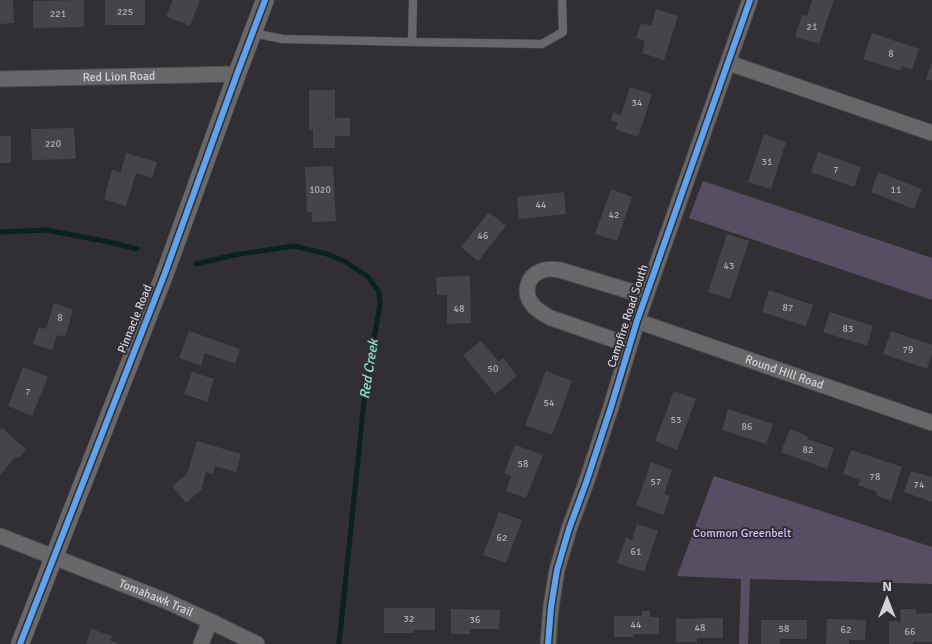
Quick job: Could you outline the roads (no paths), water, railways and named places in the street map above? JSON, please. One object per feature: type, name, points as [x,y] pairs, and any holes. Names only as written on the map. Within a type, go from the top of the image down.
[{"type":"street","name":"Pinnacle Road","points":[[20,644],[165,273],[236,74],[265,0]]},
{"type":"street","name":"Campfire Road South","points":[[548,644],[557,570],[569,529],[609,414],[637,321],[750,0]]},
{"type":"street","points":[[729,63],[932,133]]},
{"type":"street","name":"Red Lion Road","points":[[0,79],[236,74]]},
{"type":"street","points":[[629,346],[551,318],[540,312],[531,303],[527,293],[528,283],[533,275],[540,271],[560,270],[646,296]]},
{"type":"street","name":"Round Hill Road","points":[[637,321],[932,422]]},
{"type":"street","name":"Tomahawk Trail","points":[[0,536],[166,601],[210,620],[257,644]]},
{"type":"street","points":[[202,644],[210,620]]},
{"type":"lane","points":[[412,42],[413,0]]},
{"type":"lane","points":[[252,33],[283,39],[542,44],[562,32],[562,0]]},
{"type":"waterway","name":"Red Creek","points":[[0,232],[46,230],[137,249]]},
{"type":"waterway","name":"Red Creek","points":[[196,264],[234,255],[294,246],[327,254],[346,262],[368,277],[379,292],[380,305],[366,382],[339,644]]},
{"type":"park label","name":"Common Greenbelt","points":[[742,533]]}]
